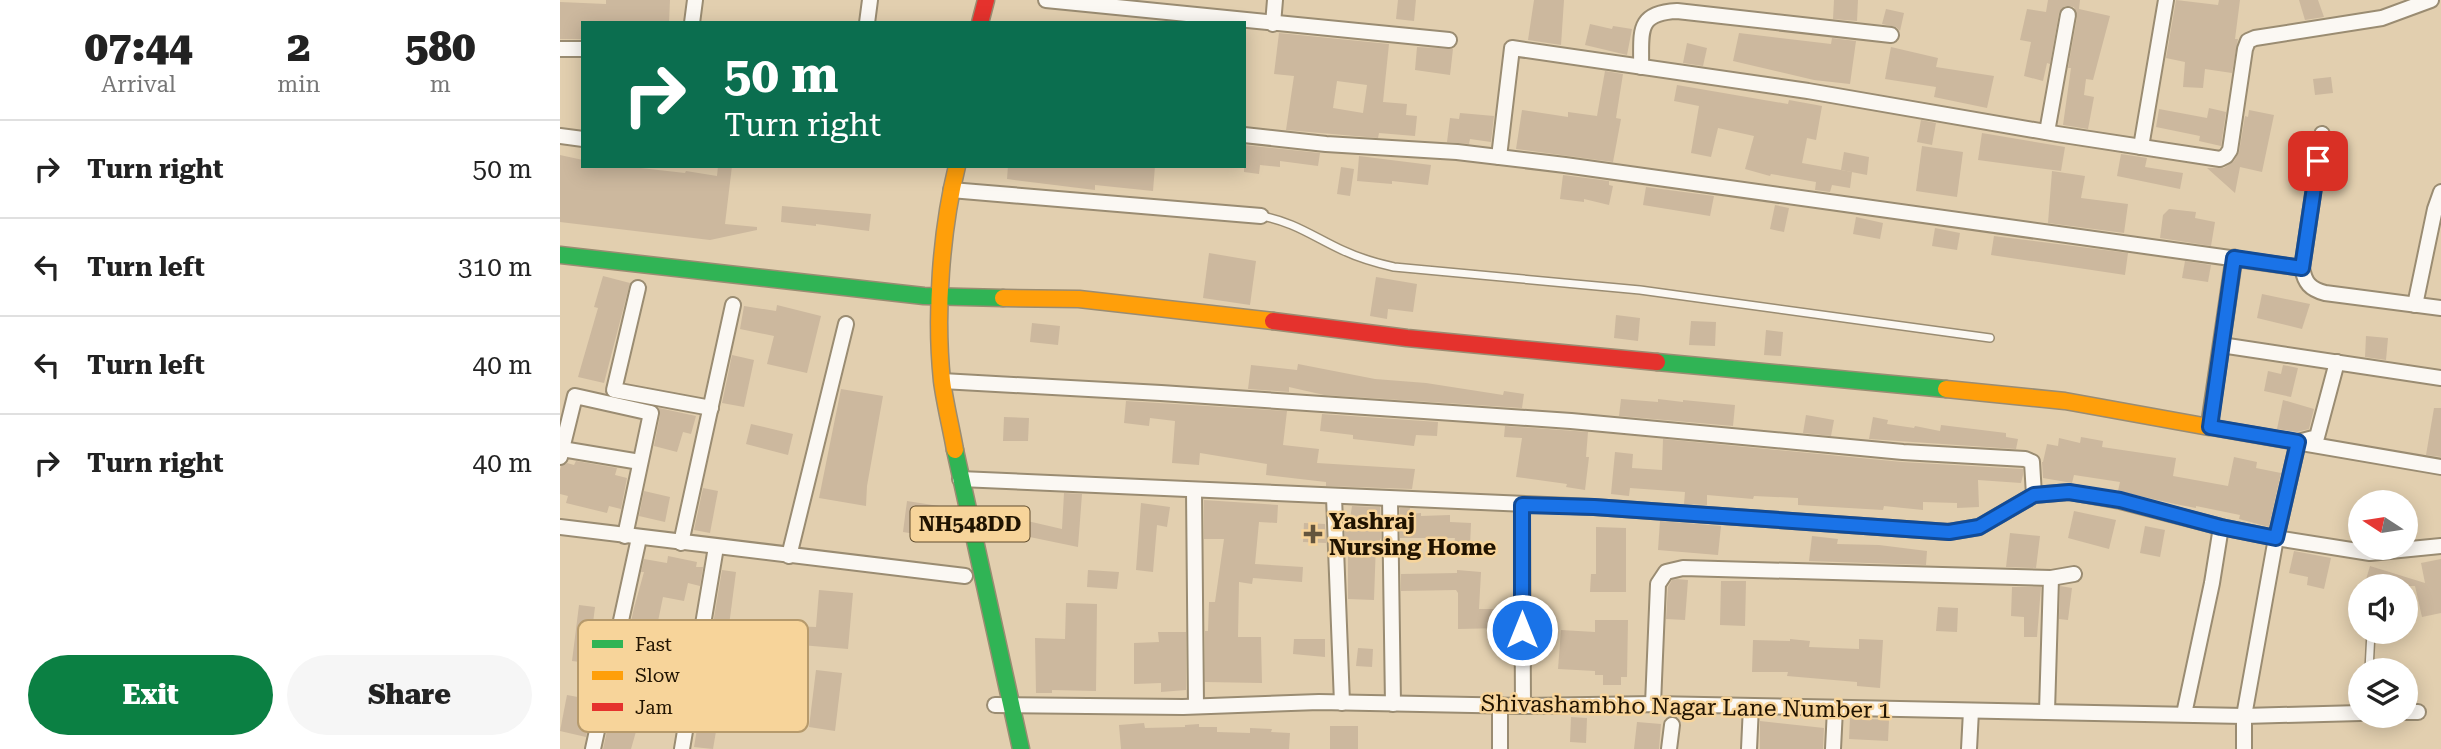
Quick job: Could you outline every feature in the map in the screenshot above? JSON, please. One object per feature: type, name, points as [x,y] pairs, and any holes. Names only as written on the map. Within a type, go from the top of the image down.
[{"type":"main road","points":[[981,21],[986,0]]},
{"type":"main road","points":[[996,21],[1001,0]]},
{"type":"main road","name":"NH548DD","points":[[942,168],[931,219],[929,394],[952,511]]},
{"type":"main road","name":"NH548DD","points":[[956,168],[931,296],[942,381],[999,700],[1005,749]]},
{"type":"main road","points":[[560,254],[931,296],[1079,299],[1144,304],[1407,338],[2014,395],[2065,401],[2210,427],[2234,258]]},
{"type":"main road","name":"NH548DD","points":[[999,700],[1021,749]]},
{"type":"street","points":[[692,21],[695,0]]},
{"type":"street","points":[[867,21],[870,0]]},
{"type":"street","points":[[1046,0],[1245,21]]},
{"type":"street","points":[[1273,24],[1275,0]]},
{"type":"street","points":[[2141,147],[2166,0]]},
{"type":"street","points":[[1499,157],[1512,48],[1808,91],[2220,159],[2230,150],[2248,41],[2382,18],[2431,0]]},
{"type":"street","points":[[1641,67],[1642,30],[1648,20],[1659,12],[1677,11],[1891,36]]},
{"type":"street","points":[[2047,132],[2068,15]]},
{"type":"street","points":[[1246,21],[1386,32],[1449,40]]},
{"type":"street","points":[[560,49],[581,49]]},
{"type":"street","points":[[2322,134],[2302,268],[2304,279],[2316,291],[2441,309]]},
{"type":"street","points":[[1246,135],[1499,157],[2302,268]]},
{"type":"street","points":[[560,136],[581,139]]},
{"type":"street","points":[[951,190],[1261,216]]},
{"type":"street","points":[[2415,305],[2441,192]]},
{"type":"street","points":[[638,288],[614,390],[711,408]]},
{"type":"street","points":[[681,543],[733,305]]},
{"type":"street","points":[[789,556],[846,324]]},
{"type":"street","points":[[2221,345],[2441,378]]},
{"type":"street","points":[[2298,442],[2317,437],[2337,362]]},
{"type":"street","points":[[942,381],[1571,421],[1903,452],[2025,459],[2032,462],[2034,495]]},
{"type":"street","points":[[617,620],[632,537],[640,463],[651,413],[575,396],[561,453],[640,463]]},
{"type":"street","points":[[2210,427],[2441,467]]},
{"type":"street","points":[[2244,749],[2244,716],[2276,538],[2298,442]]},
{"type":"street","points":[[960,479],[1594,507],[1949,532],[1979,527],[2034,495],[2069,492],[2120,500],[2221,527],[2370,553],[2441,546]]},
{"type":"street","points":[[1194,490],[1196,706]]},
{"type":"street","points":[[1334,497],[1342,703]]},
{"type":"street","points":[[1390,499],[1393,704]]},
{"type":"street","points":[[1522,505],[1523,705]]},
{"type":"street","points":[[560,527],[965,576]]},
{"type":"street","points":[[2185,714],[2221,527]]},
{"type":"street","points":[[704,620],[716,547]]},
{"type":"street","points":[[1653,704],[1658,584],[1667,572],[1683,568],[2051,579],[2074,574]]},
{"type":"street","points":[[2048,711],[2051,579]]},
{"type":"street","name":"Shivashambho Nagar Lane Number 1","points":[[999,700],[1196,706],[1342,703],[1653,704],[2244,716],[2348,713]]},
{"type":"street","points":[[1500,705],[1500,749]]},
{"type":"street","points":[[1749,749],[1751,706]]},
{"type":"street","points":[[1833,749],[1835,709]]},
{"type":"street","points":[[1969,749],[1971,711]]},
{"type":"street","points":[[1670,749],[1672,725]]},
{"type":"lane","points":[[1261,216],[1278,219],[1303,229],[1341,250],[1371,262],[1394,267],[1640,290],[1990,338]]},
{"type":"building","points":[[606,0],[670,0],[669,21],[581,21],[581,39],[560,39],[560,2],[606,4]]},
{"type":"building","points":[[1398,0],[1416,0],[1414,21],[1396,19]]},
{"type":"building","points":[[1534,0],[1564,0],[1561,45],[1528,40]]},
{"type":"building","points":[[1834,0],[1858,0],[1857,21],[1833,19]]},
{"type":"building","points":[[2048,0],[2080,0],[2079,9],[2110,16],[2093,80],[2086,79],[2084,95],[2094,97],[2088,129],[2063,125],[2071,68],[2068,68],[2077,17],[2074,7],[2065,6],[2059,13],[2050,64],[2047,63],[2043,81],[2024,76],[2031,42],[2020,40],[2027,9],[2046,12]]},
{"type":"building","points":[[2176,0],[2218,5],[2219,0],[2240,0],[2235,39],[2238,39],[2232,73],[2205,69],[2203,88],[2183,87],[2185,62],[2166,58]]},
{"type":"building","points":[[2299,0],[2318,0],[2324,17],[2305,20]]},
{"type":"building","points":[[1886,9],[1904,13],[1900,31],[1896,27],[1882,24]]},
{"type":"building","points":[[1590,24],[1612,29],[1613,26],[1632,29],[1627,55],[1585,45]]},
{"type":"building","points":[[1279,33],[1389,44],[1383,102],[1407,104],[1406,115],[1417,116],[1415,136],[1379,133],[1378,138],[1286,130],[1294,76],[1274,74]],"holes":[[[1337,81],[1367,85],[1363,113],[1333,108]]]},
{"type":"building","points":[[1739,33],[1831,44],[1832,38],[1856,41],[1850,84],[1814,80],[1733,61]]},
{"type":"building","points":[[1687,43],[1707,48],[1703,66],[1683,63]]},
{"type":"building","points":[[1417,47],[1453,49],[1450,75],[1415,70]]},
{"type":"building","points":[[1891,47],[1938,58],[1936,67],[1994,76],[1987,108],[1934,97],[1936,87],[1885,79]]},
{"type":"building","points":[[1605,71],[1623,74],[1616,118],[1621,119],[1613,162],[1516,149],[1522,110],[1568,117],[1568,112],[1597,116]]},
{"type":"building","points":[[2331,77],[2333,93],[2315,95],[2313,79]]},
{"type":"building","points":[[1677,85],[1788,104],[1789,100],[1822,106],[1816,140],[1807,138],[1802,163],[1852,172],[1850,188],[1832,185],[1830,192],[1815,190],[1816,182],[1771,174],[1770,176],[1745,169],[1754,136],[1718,128],[1711,157],[1691,153],[1699,106],[1674,101]]},
{"type":"building","points":[[2209,108],[2226,112],[2221,146],[2199,141],[2200,136],[2156,127],[2159,109],[2207,118]]},
{"type":"building","points":[[2249,110],[2274,115],[2262,172],[2240,167],[2235,193],[2207,168],[2224,168],[2234,161],[2239,152],[2245,116],[2248,117]]},
{"type":"building","points":[[1460,113],[1494,116],[1491,142],[1470,139],[1469,144],[1447,142],[1450,118],[1459,119]]},
{"type":"building","points":[[1921,120],[1936,123],[1932,145],[1917,142]]},
{"type":"building","points":[[1982,133],[2065,147],[2061,171],[1978,160]]},
{"type":"building","points":[[1246,145],[1320,153],[1318,166],[1280,161],[1280,167],[1260,165],[1259,174],[1244,172]]},
{"type":"building","points":[[1922,146],[1963,152],[1957,197],[1916,191]]},
{"type":"building","points":[[1844,152],[1869,157],[1867,175],[1841,170]]},
{"type":"building","points":[[2121,154],[2147,158],[2145,167],[2183,173],[2180,189],[2117,176]]},
{"type":"building","points":[[560,155],[581,160],[581,168],[641,168],[717,176],[718,168],[732,168],[725,224],[757,227],[757,230],[710,240],[560,222]]},
{"type":"building","points":[[1359,156],[1431,165],[1428,185],[1357,181]]},
{"type":"building","points":[[1341,167],[1354,169],[1350,196],[1337,194]]},
{"type":"building","points":[[1008,168],[1155,168],[1153,191],[1095,185],[1095,190],[1007,179]]},
{"type":"building","points":[[2052,171],[2085,176],[2081,198],[2128,204],[2124,233],[2048,223]]},
{"type":"building","points":[[1563,175],[1609,181],[1609,185],[1613,186],[1609,205],[1584,199],[1584,202],[1560,199]]},
{"type":"building","points":[[1646,187],[1714,196],[1710,216],[1643,205]]},
{"type":"building","points":[[1775,205],[1789,208],[1784,232],[1770,229]]},
{"type":"building","points":[[782,206],[871,214],[869,231],[781,222]]},
{"type":"building","points":[[2169,209],[2196,212],[2195,218],[2215,222],[2211,246],[2160,238],[2163,215]]},
{"type":"building","points":[[1856,217],[1883,223],[1880,239],[1853,234]]},
{"type":"building","points":[[1935,228],[1960,233],[1957,250],[1932,246]]},
{"type":"building","points":[[1994,236],[2128,253],[2125,275],[1991,255]]},
{"type":"building","points":[[1209,253],[1256,261],[1250,305],[1203,298]]},
{"type":"building","points":[[2185,261],[2211,265],[2208,282],[2182,278]]},
{"type":"building","points":[[603,276],[630,283],[604,383],[578,377],[598,308],[594,307]]},
{"type":"building","points":[[1376,277],[1417,284],[1413,312],[1388,309],[1387,319],[1370,316]]},
{"type":"building","points":[[2262,294],[2310,304],[2302,329],[2257,318]]},
{"type":"building","points":[[777,305],[821,316],[807,373],[767,364],[774,336],[740,329],[744,306],[776,311]]},
{"type":"building","points":[[1616,315],[1640,318],[1638,341],[1614,338]]},
{"type":"building","points":[[1691,321],[1716,322],[1715,346],[1689,345]]},
{"type":"building","points":[[1032,323],[1060,326],[1058,345],[1030,342]]},
{"type":"building","points":[[1766,330],[1783,332],[1781,356],[1764,355]]},
{"type":"building","points":[[2366,336],[2388,338],[2386,360],[2365,357]]},
{"type":"building","points":[[732,355],[754,360],[744,407],[722,403]]},
{"type":"building","points":[[1298,364],[1375,379],[1426,383],[1503,395],[1504,391],[1524,394],[1522,408],[1324,395],[1289,387],[1289,392],[1248,389],[1251,365],[1297,370]]},
{"type":"building","points":[[2283,365],[2298,368],[2291,397],[2264,391],[2268,371],[2281,374]]},
{"type":"building","points":[[841,389],[883,396],[866,506],[819,498]]},
{"type":"building","points":[[1621,399],[1658,402],[1658,399],[1683,400],[1735,405],[1733,426],[1619,416]]},
{"type":"building","points":[[2283,400],[2314,409],[2309,429],[2297,432],[2277,429]]},
{"type":"building","points":[[1126,401],[1287,411],[1283,445],[1319,449],[1317,463],[1415,469],[1412,489],[1326,486],[1326,482],[1266,475],[1267,464],[1200,453],[1199,465],[1172,463],[1175,421],[1150,418],[1149,426],[1124,423]]},
{"type":"building","points":[[659,408],[696,416],[691,434],[683,432],[677,452],[654,446]]},
{"type":"building","points":[[2434,408],[2441,408],[2441,457],[2426,455]]},
{"type":"building","points":[[1322,414],[1438,422],[1437,436],[1416,435],[1414,446],[1353,439],[1353,435],[1320,431]]},
{"type":"building","points":[[1806,415],[1834,420],[1831,436],[1803,433]]},
{"type":"building","points":[[1004,417],[1029,418],[1028,441],[1003,441]]},
{"type":"building","points":[[1873,417],[1888,420],[1887,424],[1940,431],[1941,425],[2006,433],[2006,437],[2018,439],[2016,449],[1869,439]]},
{"type":"building","points":[[751,424],[793,434],[788,455],[746,444]]},
{"type":"building","points":[[1505,426],[1588,432],[1586,457],[1589,457],[1585,490],[1566,487],[1567,484],[1516,477],[1522,438],[1504,437]]},
{"type":"building","points":[[2081,437],[2103,441],[2102,447],[2176,458],[2173,476],[2228,486],[2234,457],[2257,462],[2256,468],[2281,473],[2269,527],[2239,519],[2240,515],[2118,491],[2120,482],[2074,475],[2072,483],[2043,478],[2042,462],[2047,444],[2058,446],[2059,438],[2080,443]]},
{"type":"building","points":[[1663,439],[1902,462],[2023,469],[2023,475],[2021,483],[1978,480],[1979,507],[1957,508],[1957,503],[1923,502],[1923,510],[1884,506],[1883,510],[1798,505],[1798,498],[1754,496],[1753,499],[1707,495],[1707,505],[1684,504],[1685,492],[1630,488],[1629,496],[1611,494],[1615,452],[1633,454],[1632,468],[1662,470]]},
{"type":"building","points":[[576,461],[617,468],[615,475],[627,478],[621,509],[609,506],[607,513],[566,503],[568,496],[560,494],[560,470],[561,466],[567,463],[574,465]]},
{"type":"building","points":[[703,488],[718,491],[710,533],[694,530]]},
{"type":"building","points":[[644,491],[670,497],[665,522],[639,516]]},
{"type":"building","points":[[1064,493],[1082,494],[1078,547],[1020,535],[1023,520],[1062,529]]},
{"type":"building","points":[[1204,500],[1278,505],[1277,523],[1259,522],[1255,564],[1303,567],[1302,582],[1253,578],[1252,584],[1239,582],[1238,637],[1261,637],[1262,683],[1205,682],[1205,631],[1208,631],[1209,602],[1215,602],[1224,539],[1204,539]]},
{"type":"building","points":[[907,501],[939,506],[934,537],[903,532]]},
{"type":"building","points":[[1141,503],[1170,507],[1167,527],[1157,525],[1153,572],[1136,570]]},
{"type":"building","points":[[1352,506],[1380,507],[1381,538],[1376,542],[1374,600],[1348,599],[1348,544],[1345,544],[1345,525],[1349,526]]},
{"type":"building","points":[[1400,508],[1410,508],[1409,514],[1450,515],[1450,522],[1471,523],[1470,546],[1454,545],[1455,538],[1400,538]]},
{"type":"building","points":[[2074,511],[2116,520],[2109,549],[2068,538]]},
{"type":"building","points":[[1660,521],[1721,526],[1718,555],[1658,550]]},
{"type":"building","points":[[1304,523],[1325,524],[1326,543],[1303,542]]},
{"type":"building","points":[[2145,526],[2165,530],[2160,557],[2140,553]]},
{"type":"building","points":[[1596,527],[1626,528],[1626,592],[1590,592],[1591,574],[1596,574]]},
{"type":"building","points":[[2010,533],[2040,536],[2036,568],[2006,567]]},
{"type":"building","points":[[1812,536],[1838,539],[1837,544],[1879,545],[1927,551],[1926,565],[1809,561]]},
{"type":"building","points":[[2294,551],[2331,558],[2324,589],[2307,585],[2308,577],[2289,573]]},
{"type":"building","points":[[668,556],[697,562],[696,567],[703,567],[700,586],[688,583],[684,601],[663,597],[658,620],[631,620],[644,572],[641,572],[644,559],[667,563]]},
{"type":"building","points":[[2441,559],[2441,613],[2422,617],[2418,599],[2418,581],[2425,583],[2421,563]]},
{"type":"building","points":[[2370,566],[2396,574],[2368,574]]},
{"type":"building","points":[[722,570],[736,572],[730,620],[714,620]]},
{"type":"building","points":[[1088,570],[1119,572],[1117,589],[1087,587]]},
{"type":"building","points":[[1457,570],[1481,572],[1479,609],[1503,609],[1503,628],[1458,629],[1456,590],[1401,591],[1401,574],[1457,573]]},
{"type":"building","points":[[1672,580],[1688,580],[1685,620],[1666,619],[1668,587]]},
{"type":"building","points":[[1721,581],[1746,581],[1745,626],[1720,625]]},
{"type":"building","points":[[2060,586],[2072,588],[2068,620],[2059,619]]},
{"type":"building","points":[[2012,587],[2041,587],[2037,637],[2024,637],[2024,617],[2011,616]]},
{"type":"building","points":[[819,590],[853,593],[848,649],[808,646],[808,627],[816,627]]},
{"type":"building","points":[[1066,603],[1097,604],[1096,691],[1052,690],[1052,693],[1036,693],[1035,638],[1065,639]]},
{"type":"building","points":[[579,605],[595,607],[593,620],[578,620],[578,662],[572,661]]},
{"type":"building","points":[[1938,607],[1958,608],[1957,632],[1936,631]]},
{"type":"building","points":[[1595,620],[1628,620],[1627,677],[1621,677],[1621,685],[1603,685],[1603,675],[1595,675],[1595,671],[1558,669],[1561,630],[1595,632]]},
{"type":"building","points":[[1158,632],[1186,632],[1186,690],[1161,692],[1161,683],[1134,684],[1134,643],[1159,642]]},
{"type":"building","points":[[1294,639],[1325,639],[1325,657],[1293,654]]},
{"type":"building","points":[[1859,639],[1883,640],[1880,688],[1857,686],[1857,682],[1787,676],[1788,672],[1752,672],[1753,640],[1810,641],[1809,647],[1859,649]]},
{"type":"building","points":[[1358,648],[1373,649],[1372,667],[1356,666]]},
{"type":"building","points":[[816,670],[842,673],[835,731],[809,727]]},
{"type":"building","points":[[567,695],[578,697],[578,732],[587,732],[586,737],[560,731]]},
{"type":"building","points":[[1571,717],[1587,718],[1586,743],[1570,742]]},
{"type":"building","points":[[1850,718],[1889,720],[1888,741],[1849,739]]},
{"type":"building","points":[[1760,721],[1824,728],[1823,749],[1760,749]]},
{"type":"building","points":[[1637,722],[1661,724],[1659,749],[1634,749]]},
{"type":"building","points":[[1144,723],[1145,728],[1199,724],[1199,727],[1217,727],[1217,732],[1250,733],[1250,728],[1272,729],[1271,732],[1290,733],[1289,749],[1121,749],[1119,725]]},
{"type":"building","points":[[1330,726],[1358,726],[1358,749],[1330,749]]},
{"type":"building","points":[[607,732],[636,732],[631,749],[603,749]]},
{"type":"building","points":[[696,732],[716,732],[713,749],[694,747]]},
{"type":"traffic: fast","points":[[560,255],[924,296],[1003,298]]},
{"type":"traffic: fast","points":[[1657,362],[1946,389]]},
{"type":"traffic: fast","points":[[955,450],[1021,749]]},
{"type":"traffic: slow","points":[[955,450],[942,381],[939,301],[943,245],[957,168]]},
{"type":"traffic: slow","points":[[1946,389],[2065,401],[2209,427],[2234,258]]},
{"type":"traffic: slow","points":[[1003,298],[1079,299],[1273,321]]},
{"type":"traffic: jam","points":[[981,21],[986,0]]},
{"type":"traffic: jam","points":[[1273,321],[1407,338],[1657,362]]},
{"type":"place","name":"Yashraj Nursing Home","points":[[1313,534]]},
{"type":"route","points":[[1522,630],[1522,505],[1594,507],[1949,532],[1979,527],[2008,513],[2034,495],[2069,492],[2120,500],[2221,527],[2276,538],[2298,442],[2210,427],[2234,258],[2302,268],[2318,161]]}]
